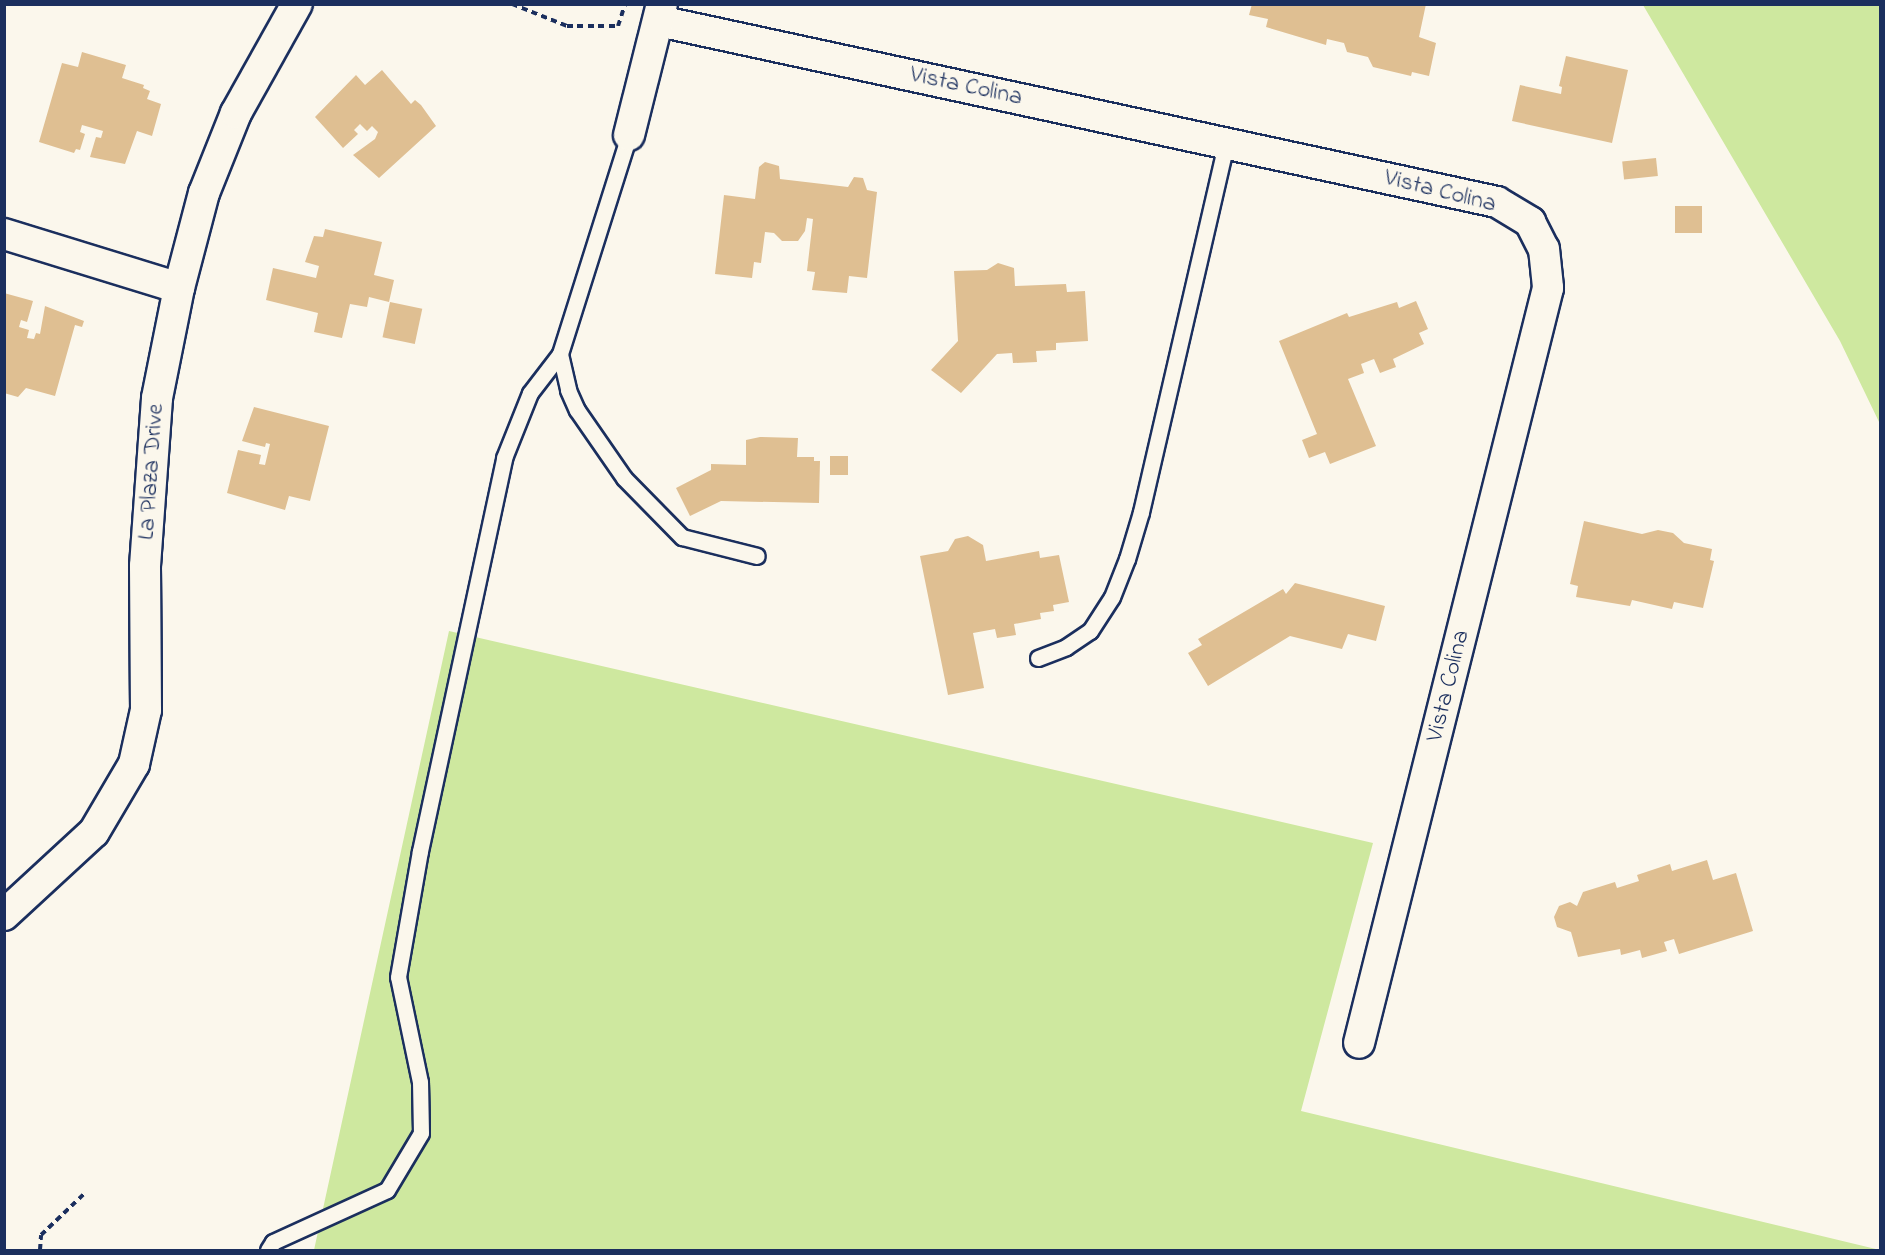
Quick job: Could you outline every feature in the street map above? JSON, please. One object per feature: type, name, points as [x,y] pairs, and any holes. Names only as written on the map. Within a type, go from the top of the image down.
[{"type":"street","name":"La Plaza Drive","points":[[4,915],[94,832],[134,764],[146,710],[145,566],[157,398],[179,288],[204,193],[236,113],[297,4]]},
{"type":"street","points":[[629,135],[660,13]]},
{"type":"street","name":"Vista Colina","points":[[660,13],[1226,144],[1497,202],[1530,222],[1544,249],[1548,288],[1359,1042]]},
{"type":"street","points":[[4,234],[179,288]]},
{"type":"lane","points":[[268,1251],[273,1242],[387,1190],[421,1133],[420,1082],[398,977],[420,851],[504,458],[530,393],[560,354],[629,135]]},
{"type":"lane","points":[[1038,658],[1066,647],[1090,631],[1112,597],[1146,489],[1226,144]]},
{"type":"lane","points":[[560,354],[568,390],[577,410],[624,478],[682,537],[757,556]]},
{"type":"path","points":[[512,4],[567,26],[618,26],[625,4]]},
{"type":"path","points":[[40,1251],[41,1235],[86,1192]]},
{"type":"green space","points":[[1643,5],[1880,5],[1880,424],[1840,341]]},
{"type":"green space","points":[[449,631],[1373,843],[1301,1111],[1880,1250],[314,1250]]},
{"type":"building","points":[[1252,4],[1426,4],[1419,37],[1436,43],[1429,76],[1412,72],[1411,76],[1373,67],[1368,57],[1347,52],[1344,43],[1327,39],[1326,45],[1266,27],[1268,19],[1249,15]]},
{"type":"building","points":[[82,52],[126,65],[122,78],[144,85],[143,88],[150,91],[147,99],[161,104],[152,136],[137,131],[125,164],[90,157],[96,137],[101,138],[103,131],[82,125],[80,132],[85,134],[80,150],[76,149],[74,153],[39,142],[62,63],[78,67]]},
{"type":"building","points":[[1566,56],[1628,70],[1612,143],[1512,121],[1520,85],[1561,94],[1562,87],[1559,86]]},
{"type":"building","points":[[382,70],[411,104],[415,100],[421,105],[436,126],[379,178],[353,155],[375,139],[378,132],[372,126],[367,131],[360,124],[354,130],[358,134],[343,148],[315,117],[356,75],[365,85]]},
{"type":"building","points":[[1656,158],[1658,176],[1624,179],[1622,162]]},
{"type":"building","points":[[765,162],[779,166],[780,179],[848,187],[854,177],[863,178],[867,190],[877,192],[867,278],[849,276],[847,293],[812,290],[815,272],[807,271],[813,219],[807,218],[805,231],[798,241],[782,241],[774,233],[765,232],[761,263],[754,262],[752,278],[715,274],[724,195],[755,199],[759,167]]},
{"type":"building","points":[[1675,206],[1702,206],[1702,233],[1675,233]]},
{"type":"building","points":[[325,229],[382,242],[374,275],[394,280],[389,302],[369,297],[367,307],[350,304],[342,338],[314,332],[318,313],[266,300],[273,268],[316,278],[319,266],[305,262],[314,236],[323,237]]},
{"type":"building","points":[[998,263],[1014,268],[1015,286],[1066,284],[1067,292],[1085,291],[1088,341],[1056,343],[1056,350],[1036,351],[1037,362],[1013,363],[1012,353],[997,354],[961,393],[931,370],[958,341],[954,271],[987,270]]},
{"type":"building","points":[[4,293],[33,301],[27,322],[21,320],[19,327],[29,330],[27,338],[34,339],[36,333],[40,334],[45,306],[84,321],[82,327],[75,325],[55,396],[26,388],[18,397],[4,393]]},
{"type":"building","points":[[1416,301],[1428,329],[1419,333],[1424,344],[1393,359],[1396,367],[1380,373],[1374,359],[1361,364],[1364,373],[1348,379],[1376,446],[1330,464],[1325,452],[1309,458],[1302,440],[1317,434],[1279,341],[1347,313],[1349,317],[1397,302],[1399,308]]},
{"type":"building","points":[[390,302],[422,309],[415,344],[383,337]]},
{"type":"building","points":[[254,407],[329,426],[310,501],[289,496],[285,510],[227,493],[238,450],[261,455],[259,464],[265,465],[270,444],[266,443],[265,447],[242,441]]},
{"type":"building","points":[[760,437],[798,438],[797,457],[814,457],[814,461],[820,461],[819,503],[721,501],[690,516],[676,488],[711,470],[711,464],[746,465],[746,440]]},
{"type":"building","points":[[830,456],[848,456],[848,475],[830,475]]},
{"type":"building","points":[[1584,521],[1642,534],[1658,530],[1673,533],[1684,543],[1712,549],[1710,560],[1714,561],[1703,608],[1674,602],[1672,609],[1632,600],[1630,606],[1576,597],[1578,586],[1570,584]]},
{"type":"building","points":[[968,536],[983,545],[986,561],[1039,551],[1040,558],[1059,555],[1069,602],[1053,605],[1054,611],[1040,613],[1041,619],[1014,624],[1016,635],[997,638],[995,629],[973,633],[984,688],[948,695],[920,556],[948,551],[955,539]]},
{"type":"building","points":[[1295,583],[1385,606],[1376,641],[1348,634],[1342,649],[1290,636],[1208,686],[1188,653],[1202,645],[1198,639],[1283,589],[1286,594]]},
{"type":"building","points":[[1707,860],[1713,880],[1736,873],[1753,931],[1679,954],[1674,939],[1664,942],[1667,951],[1642,958],[1640,950],[1621,955],[1620,949],[1578,957],[1571,932],[1557,927],[1554,917],[1559,906],[1570,902],[1577,906],[1583,892],[1615,882],[1617,888],[1639,881],[1637,875],[1670,864],[1672,871]]}]
